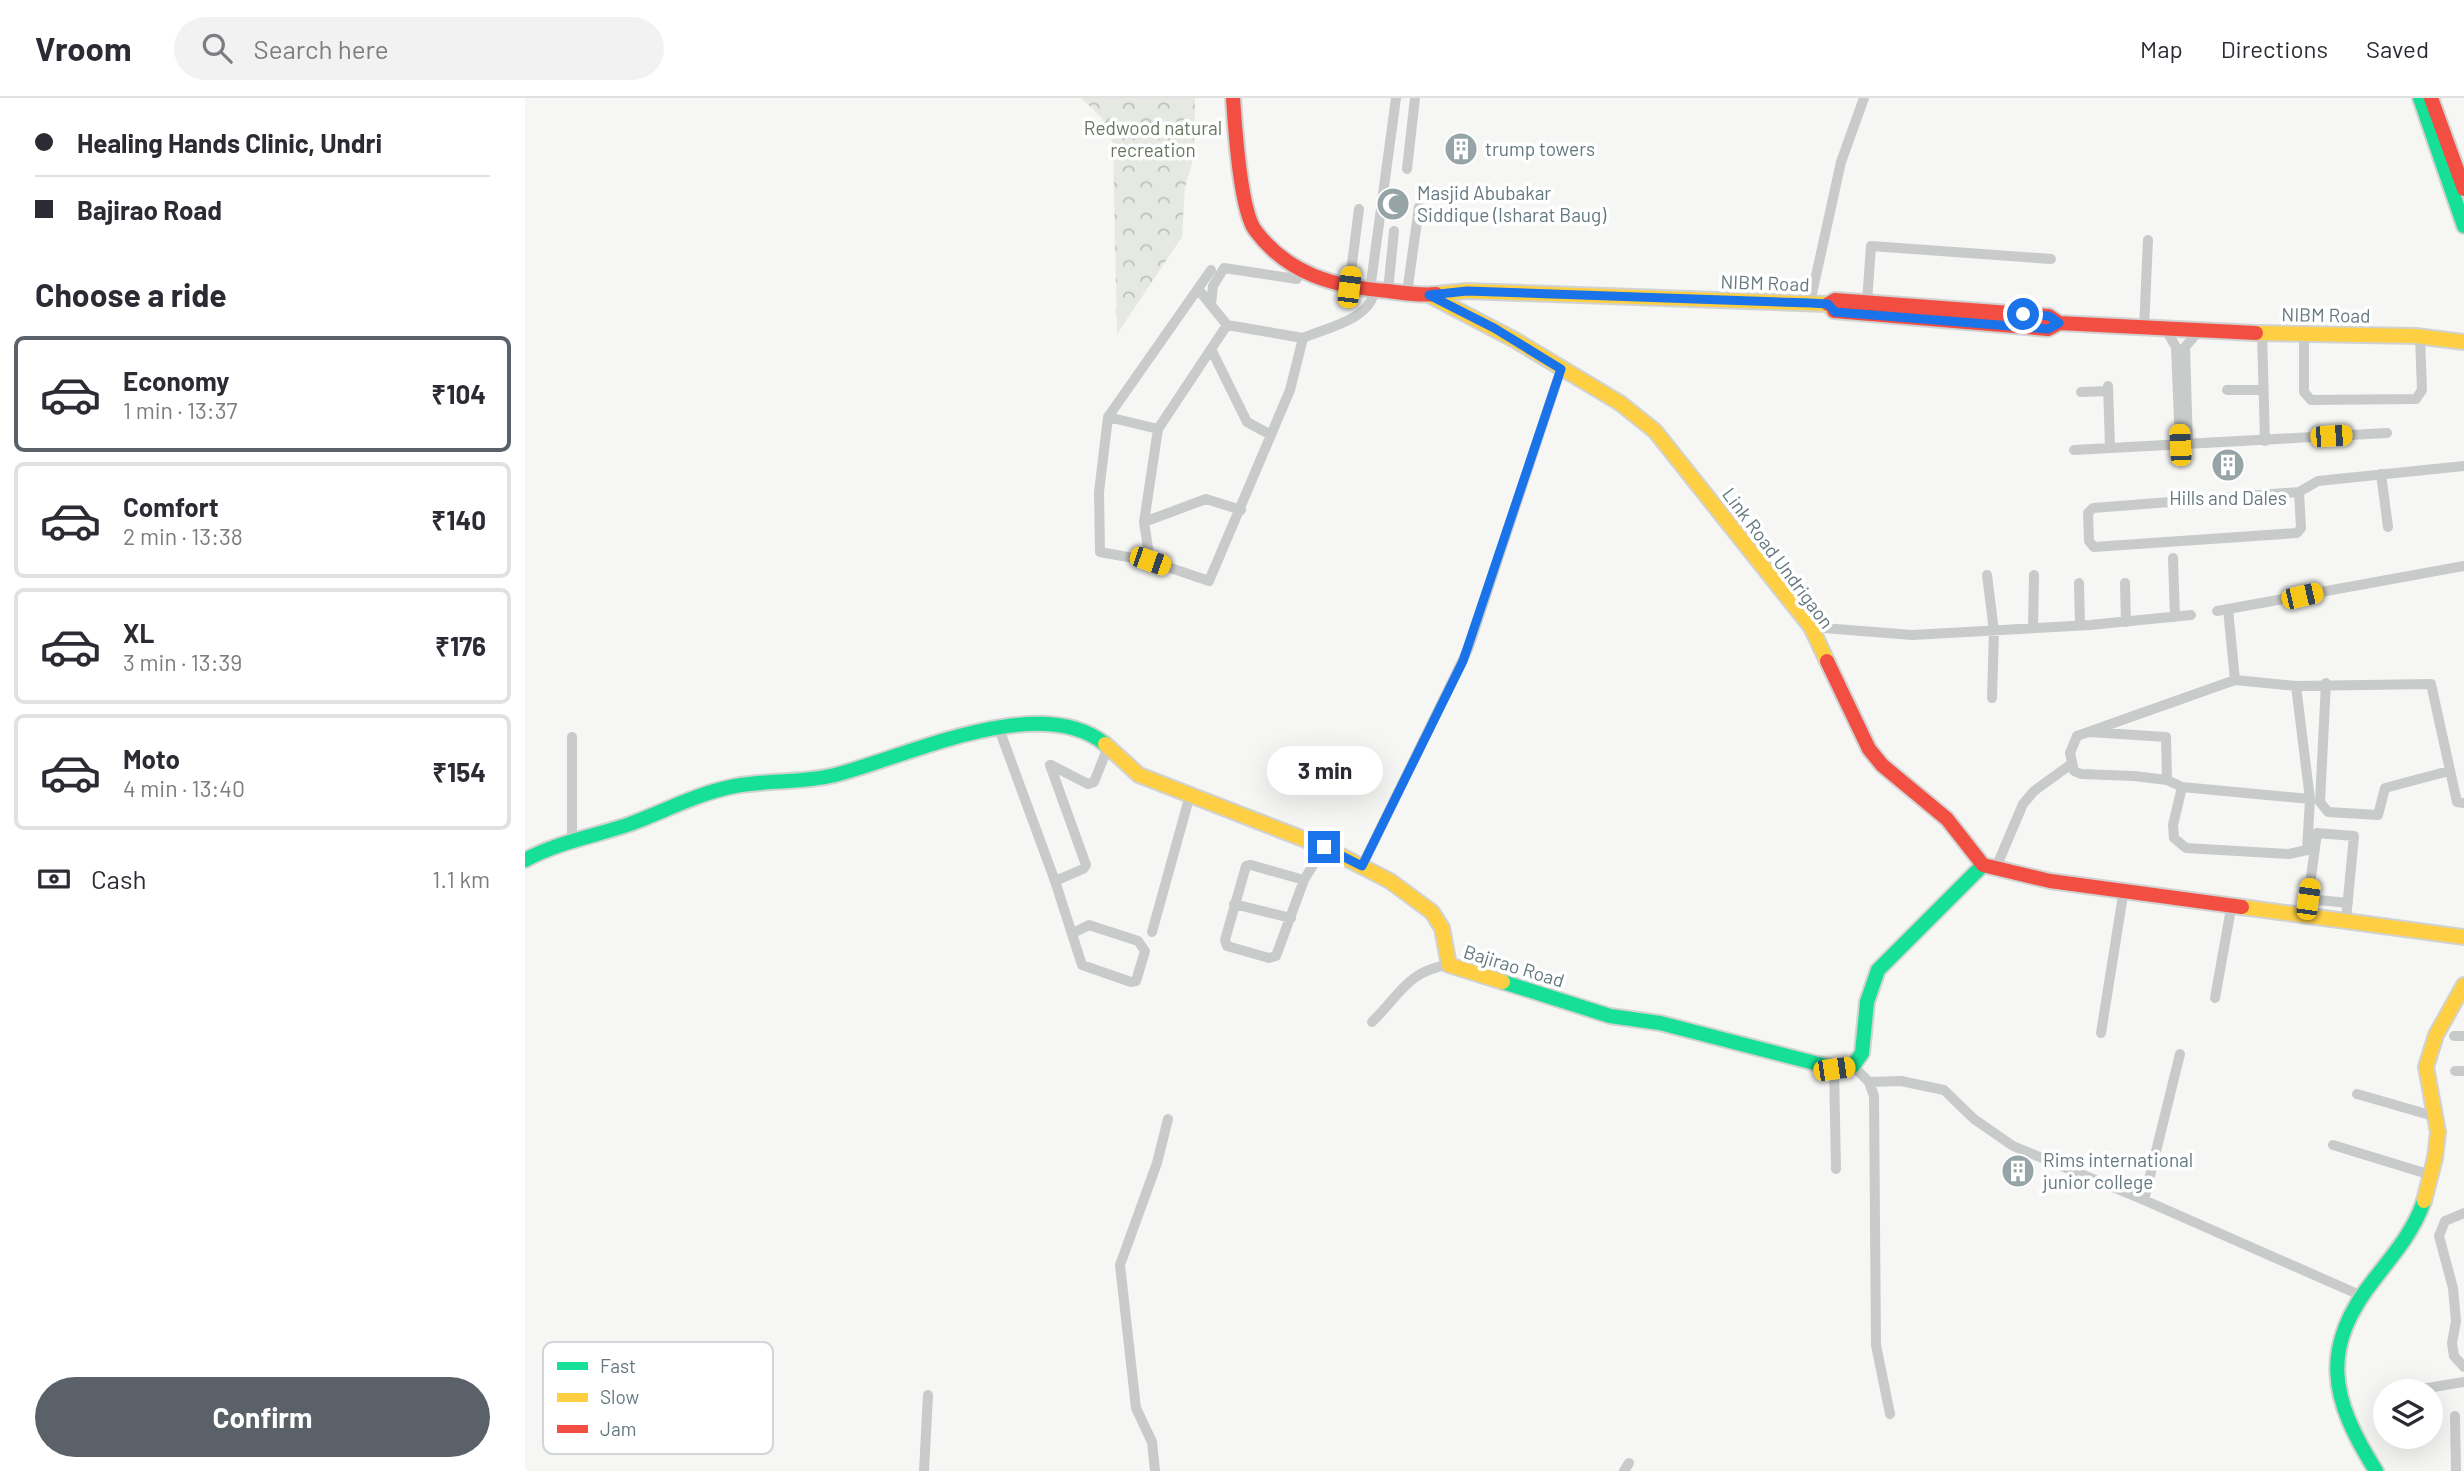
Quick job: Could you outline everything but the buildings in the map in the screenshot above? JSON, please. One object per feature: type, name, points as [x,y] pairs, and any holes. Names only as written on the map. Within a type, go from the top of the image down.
[{"type":"street","name":"NIBM Road","points":[[1233,98],[1238,166],[1254,229],[1292,266],[1325,282],[1349,287],[1429,295],[1467,291],[1828,304],[1835,312],[2048,329],[2059,323],[2198,332],[2420,337],[2464,342]]},
{"type":"street","points":[[1377,290],[1396,98]]},
{"type":"street","points":[[1407,169],[1415,98]]},
{"type":"street","points":[[1810,303],[1841,162],[1864,98]]},
{"type":"street","points":[[2420,98],[2464,226]]},
{"type":"street","points":[[2431,98],[2464,189]]},
{"type":"street","points":[[1408,293],[1419,207]]},
{"type":"street","points":[[1349,287],[1359,209]]},
{"type":"street","points":[[1198,289],[1227,325],[1303,338],[1364,311],[1373,301],[1394,231]]},
{"type":"street","points":[[2144,329],[2148,240]]},
{"type":"street","points":[[1867,302],[1871,246],[2051,259]]},
{"type":"street","points":[[1211,305],[1213,286],[1224,268],[1297,279]]},
{"type":"street","points":[[1211,270],[1108,417],[1099,492],[1100,552],[1150,561],[1209,581],[1290,390],[1303,338]]},
{"type":"street","name":"Link Road Undrigaon","points":[[1429,295],[1489,326],[1620,403],[1655,431],[1811,627],[1869,749],[1882,765],[1947,819],[1984,870]]},
{"type":"street","points":[[1828,304],[1835,300],[2049,316],[2059,323]]},
{"type":"street","points":[[1150,561],[1144,522],[1158,429],[1227,325]]},
{"type":"street","points":[[2166,330],[2176,347],[2182,392],[2184,445]]},
{"type":"street","points":[[2182,392],[2185,347],[2198,332]]},
{"type":"street","points":[[2262,333],[2265,441]]},
{"type":"street","points":[[2304,334],[2304,392],[2311,400],[2416,399],[2422,390],[2420,337]]},
{"type":"street","points":[[1211,349],[1247,422],[1271,435]]},
{"type":"street","points":[[1362,866],[1465,656],[1561,369]]},
{"type":"street","points":[[2081,392],[2108,388],[2111,448]]},
{"type":"street","points":[[2227,390],[2263,390]]},
{"type":"street","points":[[1108,417],[1158,429]]},
{"type":"street","points":[[2074,450],[2387,433]]},
{"type":"street","points":[[2299,492],[2301,528],[2297,533],[2094,547],[2089,541],[2088,513],[2093,508],[2299,492],[2318,481],[2464,466]]},
{"type":"street","points":[[2381,474],[2388,527]]},
{"type":"street","points":[[1144,522],[1206,499],[1241,510]]},
{"type":"street","points":[[2173,558],[2175,617]]},
{"type":"street","points":[[2217,611],[2464,566]]},
{"type":"street","points":[[1987,575],[1994,631],[1992,698]]},
{"type":"street","points":[[2033,628],[2034,575]]},
{"type":"street","points":[[2079,583],[2080,625]]},
{"type":"street","points":[[2125,583],[2126,622]]},
{"type":"street","points":[[2228,609],[2235,680]]},
{"type":"street","points":[[1811,627],[1912,635],[2126,622],[2191,615]]},
{"type":"street","points":[[2310,799],[2182,787],[2167,780],[2081,774],[2074,771],[2070,765],[2070,754],[2077,736],[2085,732],[2235,680],[2296,686],[2326,683],[2431,684],[2457,802],[2464,803]]},
{"type":"street","points":[[2326,683],[2320,802],[2328,812],[2378,815],[2385,788],[2449,771]]},
{"type":"street","points":[[2182,787],[2173,825],[2174,838],[2186,848],[2298,854],[2307,850],[2310,799],[2296,686]]},
{"type":"street","points":[[998,726],[1055,881],[1081,965],[1131,982],[1136,981],[1143,945],[1089,925],[1073,933]]},
{"type":"street","name":"Bajirao Road","points":[[525,860],[546,848],[625,825],[717,790],[832,775],[960,733],[998,726],[1033,726],[1089,733],[1139,775],[1324,847],[1391,881],[1432,912],[1442,928],[1449,965],[1610,1016],[1660,1023],[1834,1069],[1853,1066]]},
{"type":"street","points":[[2085,732],[2166,737],[2167,780]]},
{"type":"street","points":[[572,737],[572,839]]},
{"type":"street","points":[[1055,881],[1083,869],[1086,864],[1050,765],[1088,784],[1094,782],[1108,747]]},
{"type":"street","points":[[1890,1414],[1876,1345],[1874,1096],[1869,1082],[1853,1066],[1863,1053],[1870,986],[1878,970],[1955,893],[1984,870],[2023,804],[2034,791],[2070,765]]},
{"type":"street","points":[[1151,932],[1189,795]]},
{"type":"street","points":[[2346,919],[2354,836],[2317,833],[2308,899],[2347,903]]},
{"type":"street","points":[[1304,880],[1248,865],[1225,940],[1229,948],[1276,956],[1304,880],[1324,847]]},
{"type":"street","points":[[1984,870],[2464,937]]},
{"type":"street","points":[[2101,1033],[2124,889]]},
{"type":"street","points":[[2215,998],[2232,903]]},
{"type":"street","points":[[1234,904],[1291,918]]},
{"type":"street","points":[[1372,1022],[1412,978],[1429,968],[1449,965]]},
{"type":"street","points":[[2376,1471],[2347,1424],[2336,1373],[2340,1341],[2362,1296],[2413,1227],[2431,1175],[2437,1117],[2426,1065],[2464,985]]},
{"type":"street","points":[[2144,1200],[2180,1054]]},
{"type":"street","points":[[1834,1069],[1836,1169]]},
{"type":"street","points":[[1869,1082],[1901,1082],[1944,1090],[1974,1119],[2013,1146],[2144,1200],[2362,1296]]},
{"type":"street","points":[[2357,1094],[2437,1117]]},
{"type":"street","points":[[1155,1471],[1152,1442],[1136,1408],[1120,1265],[1157,1163],[1168,1119]]},
{"type":"street","points":[[2333,1145],[2431,1175]]},
{"type":"street","points":[[2464,1213],[2445,1221],[2439,1236],[2453,1288],[2456,1321],[2452,1343],[2454,1356],[2464,1367]]},
{"type":"street","points":[[2443,1385],[2464,1382]]},
{"type":"street","points":[[924,1471],[928,1395]]},
{"type":"street","points":[[2455,1416],[2456,1471]]},
{"type":"green space","name":"Redwood natural recreation","points":[[1081,98],[1195,98],[1194,157],[1185,187],[1182,237],[1117,334],[1113,144],[1102,118]]},
{"type":"traffic: fast","points":[[2420,98],[2464,226]]},
{"type":"traffic: fast","points":[[525,860],[550,848],[630,824],[721,789],[835,775],[972,733],[1009,726],[1045,724],[1077,729],[1105,744]]},
{"type":"traffic: fast","points":[[1503,982],[1610,1016],[1660,1023],[1834,1068],[1853,1066],[1862,1053],[1867,1002],[1878,970],[1983,865]]},
{"type":"traffic: fast","points":[[2376,1471],[2360,1445],[2341,1396],[2337,1373],[2339,1350],[2345,1327],[2358,1303],[2403,1241],[2424,1201]]},
{"type":"traffic: slow","points":[[1436,294],[1467,291],[1828,304],[1834,311]]},
{"type":"traffic: slow","points":[[1429,295],[1515,340],[1620,403],[1655,431],[1811,627],[1827,661]]},
{"type":"traffic: slow","points":[[2256,333],[2416,336],[2464,342]]},
{"type":"traffic: slow","points":[[1105,744],[1139,775],[1324,847],[1390,881],[1432,912],[1442,928],[1449,965],[1503,982]]},
{"type":"traffic: slow","points":[[2242,907],[2464,937]]},
{"type":"traffic: slow","points":[[2424,1201],[2435,1158],[2438,1132],[2426,1067],[2436,1035],[2464,985]]},
{"type":"traffic: jam","points":[[1233,98],[1239,167],[1246,205],[1255,230],[1268,245],[1298,268],[1332,282],[1369,289],[1436,294]]},
{"type":"traffic: jam","points":[[2431,98],[2464,189]]},
{"type":"traffic: jam","points":[[1828,304],[1835,300],[2049,316],[2059,323]]},
{"type":"traffic: jam","points":[[1834,311],[2048,329],[2059,323],[2256,333]]},
{"type":"traffic: jam","points":[[1827,661],[1869,749],[1882,765],[1947,819],[1983,865],[2050,881],[2242,907]]},
{"type":"place","name":"trump towers","points":[[1461,149]]},
{"type":"place","name":"Masjid Abubakar Siddique (Isharat Baug)","points":[[1393,204]]},
{"type":"place","name":"Hills and Dales","points":[[2228,465]]},
{"type":"place","name":"Rims international junior college","points":[[2018,1171]]},
{"type":"route","points":[[1324,847],[1362,866],[1458,674],[1561,369],[1494,328],[1429,295],[1467,291],[1810,303],[1828,304],[1835,312],[2048,329],[2059,323],[2049,316],[2023,314]]}]
